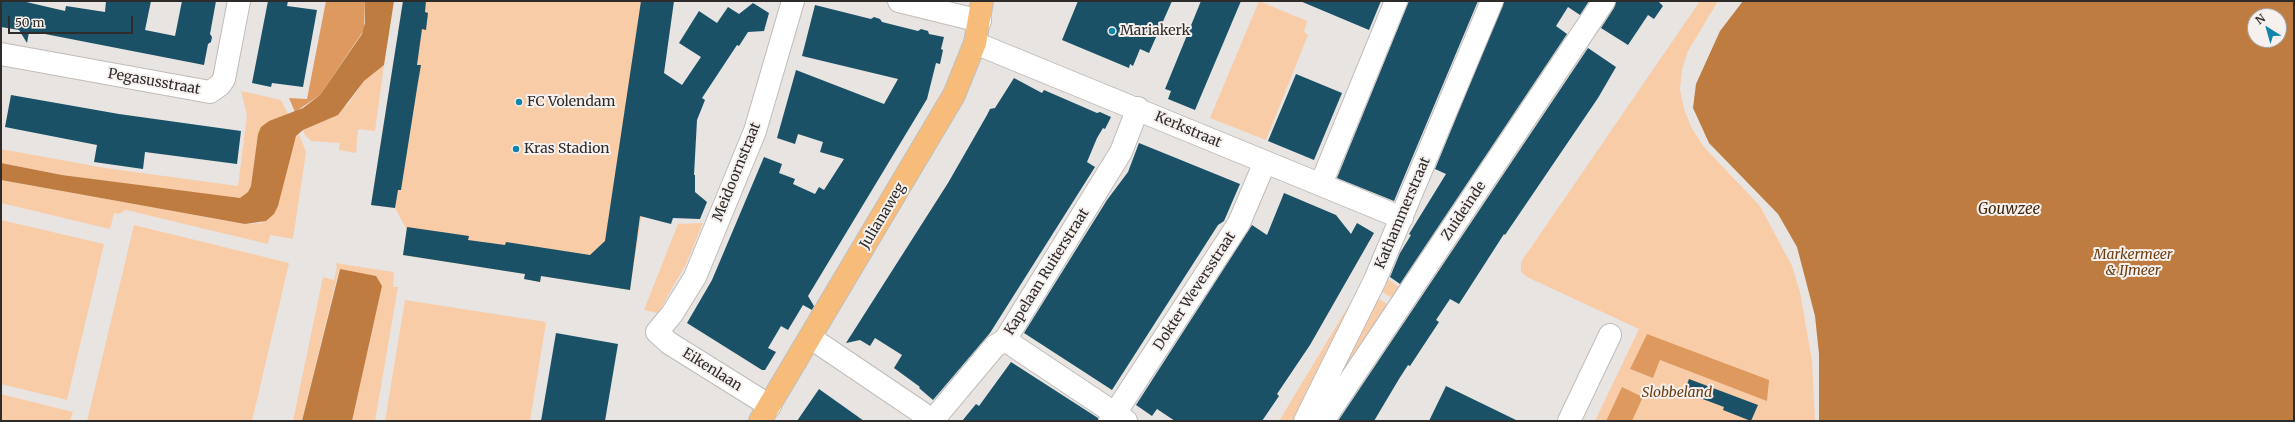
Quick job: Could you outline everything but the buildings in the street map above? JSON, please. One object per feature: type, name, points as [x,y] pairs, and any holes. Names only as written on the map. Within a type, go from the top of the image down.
[{"type":"main road","name":"Julianaweg","points":[[765,413],[947,108],[966,68],[975,43],[981,11]]},
{"type":"street","name":"Pegasusstraat","points":[[1,54],[210,92],[220,85],[224,79],[240,1]]},
{"type":"street","name":"Meidoornstraat","points":[[657,332],[672,314],[694,277],[756,131],[793,1]]},
{"type":"street","points":[[899,1],[981,11]]},
{"type":"street","points":[[1321,184],[1396,1]]},
{"type":"street","name":"Kathammerstraat","points":[[1305,421],[1375,280],[1492,1]]},
{"type":"street","name":"Zuideinde","points":[[1323,421],[1604,1]]},
{"type":"street","name":"Kerkstraat","points":[[975,43],[1138,108],[1402,218]]},
{"type":"street","name":"Kapelaan Ruiterstraat","points":[[934,420],[995,346],[1005,340],[1121,152],[1138,108]]},
{"type":"street","name":"Dokter Weversstraat","points":[[1117,419],[1239,223],[1265,162]]},
{"type":"street","name":"Eikenlaan","points":[[657,332],[669,343],[765,413]]},
{"type":"street","points":[[1569,421],[1610,335]]},
{"type":"street","points":[[811,338],[934,420]]},
{"type":"street","points":[[1005,340],[1117,419]]},
{"type":"green space","name":"Kras Stadion","points":[[403,1],[674,1],[630,290],[541,276],[540,282],[524,279],[525,274],[403,255],[407,230],[395,208],[371,205]]},
{"type":"green space","points":[[1259,1],[1307,21],[1304,32],[1308,35],[1266,140],[1210,118]]},
{"type":"green space","name":"Slobbeland","points":[[1700,1],[1718,1],[1688,51],[1682,69],[1680,89],[1684,109],[1691,127],[1704,147],[1760,206],[1792,266],[1800,292],[1812,361],[1815,421],[1632,421],[1643,397],[1622,387],[1606,421],[1595,421],[1639,329],[1527,277],[1521,272],[1521,262]],"holes":[[[1647,334],[1667,362],[1660,360],[1653,378],[1630,369]]]},
{"type":"green space","points":[[384,65],[375,131],[358,129],[356,153],[339,150],[340,143],[311,141],[305,135],[303,130],[329,119],[348,104],[364,81]]},
{"type":"green space","points":[[241,91],[281,100],[288,114],[269,121],[259,131],[251,186],[248,192],[240,199],[62,175],[1,163],[1,149],[105,168],[238,186],[247,115]]},
{"type":"green space","points":[[299,134],[306,152],[293,239],[270,235],[268,244],[126,210],[119,214],[114,213],[110,229],[1,203],[1,180],[245,224],[262,223],[278,206],[294,140]]},
{"type":"green space","points":[[1,220],[104,244],[67,400],[1,384]]},
{"type":"green space","points":[[703,223],[686,264],[658,313],[644,310],[678,224]]},
{"type":"green space","points":[[134,225],[289,263],[252,421],[87,421]]},
{"type":"green space","points":[[335,263],[393,272],[393,287],[398,287],[375,421],[352,421],[382,286],[339,269],[302,421],[293,421],[323,277],[334,280],[337,266]]},
{"type":"green space","points":[[1385,277],[1401,288],[1394,299],[1379,290]]},
{"type":"green space","points":[[1373,295],[1390,306],[1326,396]]},
{"type":"green space","points":[[405,300],[546,322],[530,421],[385,421]]},
{"type":"green space","points":[[1349,305],[1298,421],[1279,421]]},
{"type":"green space","points":[[1,394],[73,412],[70,421],[1,421]]},
{"type":"shaded area","points":[[326,1],[365,1],[364,30],[320,95],[295,112],[289,98],[307,99]]},
{"type":"shaded area","points":[[1647,334],[1769,380],[1767,401],[1660,360],[1653,378],[1630,369]]},
{"type":"shaded area","points":[[1622,387],[1643,397],[1632,421],[1606,421]]},
{"type":"water","points":[[365,1],[394,1],[384,65],[364,81],[338,115],[303,130],[296,136],[278,206],[274,214],[266,221],[245,224],[1,180],[1,163],[62,175],[240,198],[248,192],[251,186],[258,134],[261,127],[269,121],[303,108],[320,95],[362,34],[365,23]]},
{"type":"water","name":"Gouwzee","points":[[1743,1],[2294,1],[2294,421],[1819,421],[1819,354],[1815,316],[1797,247],[1778,214],[1709,143],[1693,108],[1696,84],[1720,31]]},
{"type":"water","points":[[340,269],[376,276],[382,286],[352,421],[302,421]]},
{"type":"place","name":"Mariakerk","points":[[1112,31]]},
{"type":"place","name":"FC Volendam","points":[[519,102]]},
{"type":"place","name":"Kras Stadion","points":[[516,149]]},
{"type":"park label","name":"Markermeer & IJmeer","points":[[2133,264]]}]
